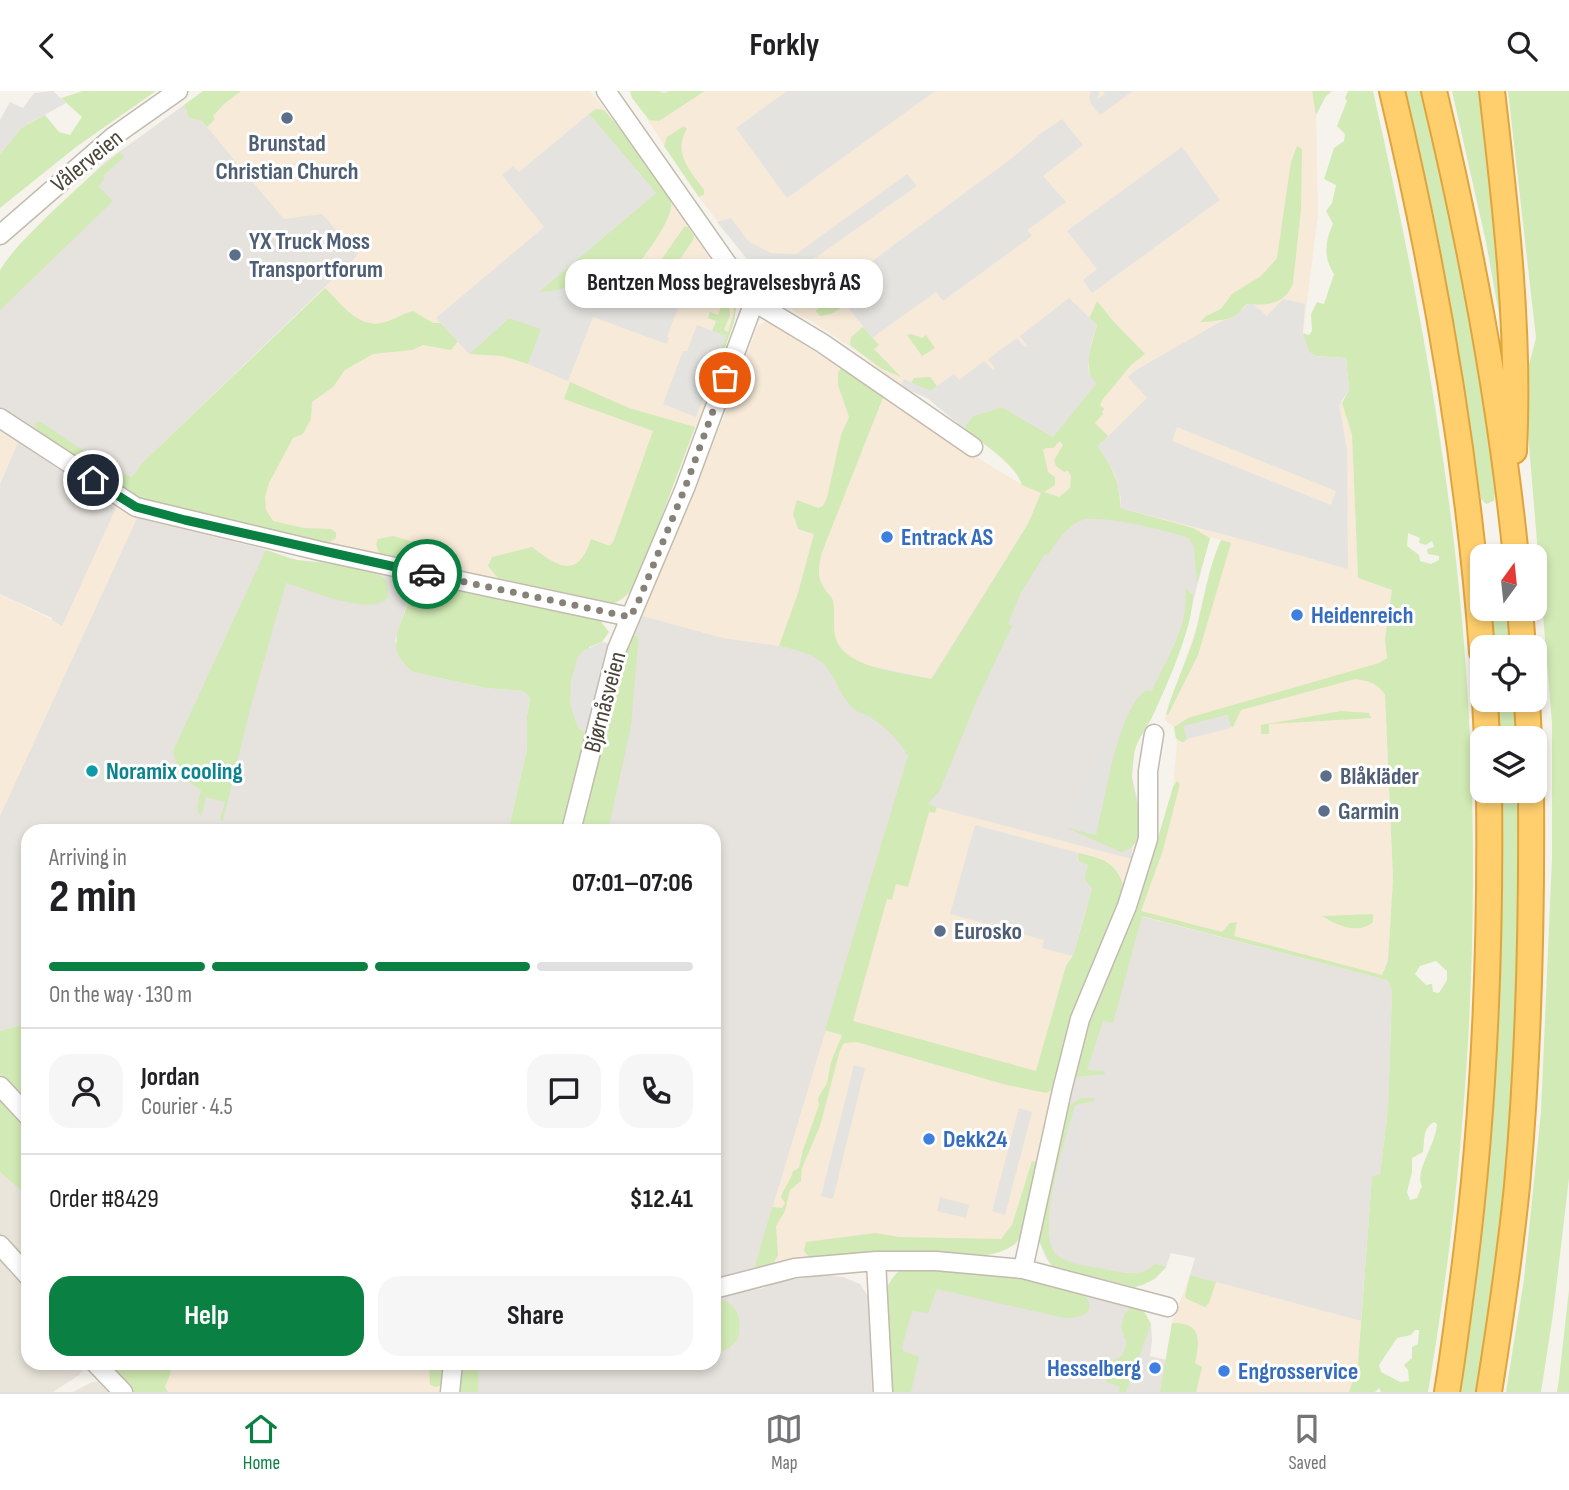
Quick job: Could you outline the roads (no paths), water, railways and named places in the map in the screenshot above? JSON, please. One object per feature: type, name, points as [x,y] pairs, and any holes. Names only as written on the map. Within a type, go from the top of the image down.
[{"type":"highway","points":[[1392,91],[1412,176],[1449,366],[1470,518],[1480,635]]},
{"type":"highway","points":[[1434,91],[1481,305],[1514,544]]},
{"type":"highway","points":[[1492,91],[1508,222],[1513,297],[1516,412],[1511,515]]},
{"type":"highway","points":[[1447,1392],[1471,1220],[1481,1112],[1488,994],[1489,803]]},
{"type":"highway","points":[[1489,1392],[1517,1186],[1531,958],[1531,803]]},
{"type":"street","name":"Vålerveien","points":[[0,235],[114,136],[178,91]]},
{"type":"street","points":[[606,91],[754,302],[822,343],[973,447]]},
{"type":"street","name":"Bjørnåsveien","points":[[573,824],[617,649],[685,488],[754,302]]},
{"type":"street","points":[[0,418],[136,507],[306,548],[630,617]]},
{"type":"street","points":[[1023,1269],[1080,1019],[1128,906],[1148,839],[1148,771],[1154,734]]},
{"type":"street","points":[[0,1086],[21,1108]]},
{"type":"street","points":[[0,1245],[21,1268]]},
{"type":"street","points":[[876,1261],[883,1392]]},
{"type":"street","points":[[721,1287],[795,1268],[876,1261],[936,1261],[1023,1269],[1168,1307]]},
{"type":"street","points":[[102,1370],[123,1392]]},
{"type":"street","points":[[450,1392],[452,1370]]},
{"type":"place","name":"Brunstad Christian Church","points":[[287,118]]},
{"type":"place","name":"YX Truck Moss Transportforum","points":[[235,255]]},
{"type":"place","name":"Bentzen Moss begravelsesbyrå AS","points":[[725,378]]},
{"type":"place","name":"Entrack AS","points":[[887,537]]},
{"type":"place","name":"Heidenreich","points":[[1297,615]]},
{"type":"place","name":"Noramix cooling","points":[[92,771]]},
{"type":"place","name":"Blåkläder","points":[[1326,776]]},
{"type":"place","name":"Garmin","points":[[1324,811]]},
{"type":"place","name":"Eurosko","points":[[940,931]]},
{"type":"place","name":"Dekk24","points":[[929,1139]]},
{"type":"place","name":"Hesselberg","points":[[1155,1368]]},
{"type":"place","name":"Engrosservice","points":[[1224,1371]]}]
